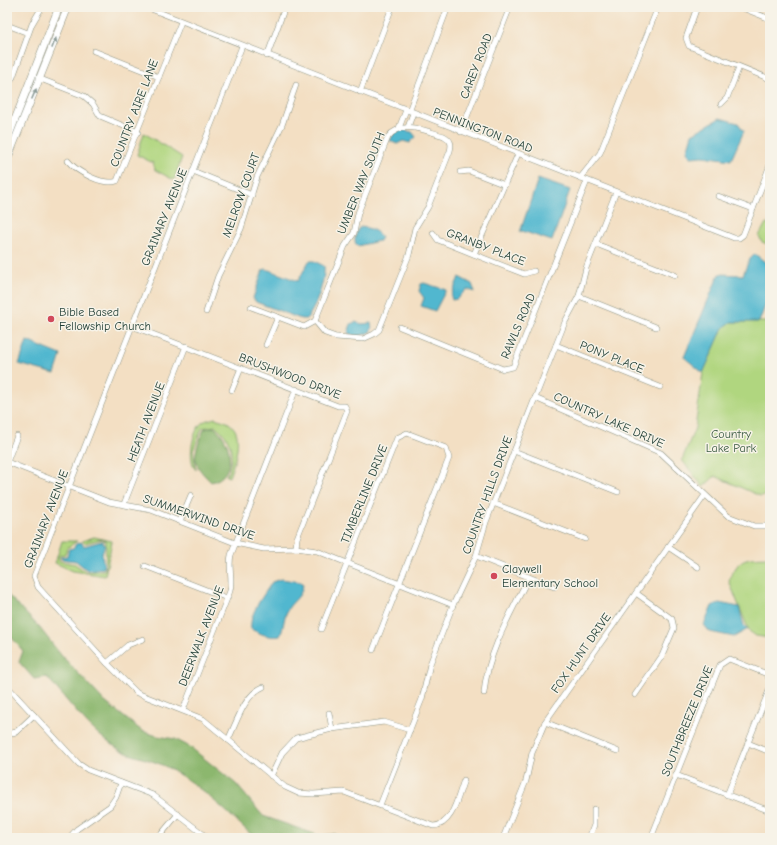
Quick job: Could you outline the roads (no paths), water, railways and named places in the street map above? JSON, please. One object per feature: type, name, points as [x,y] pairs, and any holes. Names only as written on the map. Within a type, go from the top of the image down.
[{"type":"main road","points":[[7,140],[59,7]]},
{"type":"main road","points":[[7,160],[68,7]]},
{"type":"street","points":[[7,85],[13,77],[28,33],[42,7]]},
{"type":"street","name":"PENNINGTON ROAD","points":[[146,7],[266,56],[734,238],[739,238],[743,235],[770,165]]},
{"type":"street","points":[[266,56],[285,7]]},
{"type":"street","points":[[360,92],[392,7]]},
{"type":"street","points":[[399,128],[409,112],[448,7]]},
{"type":"street","name":"CAREY ROAD","points":[[461,132],[510,7]]},
{"type":"street","points":[[580,178],[600,153],[658,7]]},
{"type":"street","points":[[698,7],[687,32],[686,42],[694,49],[770,79]]},
{"type":"street","points":[[740,7],[770,19]]},
{"type":"street","name":"COUNTRY AIRE LANE","points":[[68,161],[75,170],[106,183],[117,181],[181,22]]},
{"type":"street","points":[[7,26],[28,33]]},
{"type":"street","name":"GRAINARY AVENUE","points":[[242,46],[34,576],[38,587],[107,664],[137,693],[203,719],[284,787],[298,793],[313,794],[344,792],[433,826],[440,826],[448,820],[464,780]]},
{"type":"street","points":[[94,51],[159,78]]},
{"type":"street","points":[[721,104],[727,98],[739,67]]},
{"type":"street","points":[[33,76],[84,96],[93,104],[100,116],[138,132]]},
{"type":"street","name":"MELROW COURT","points":[[206,312],[218,276],[241,229],[263,161],[286,116],[296,85]]},
{"type":"street","points":[[252,307],[304,327],[315,321],[331,336],[357,340],[374,334],[382,324],[409,255],[415,228],[428,207],[451,146],[450,142],[444,136],[408,127],[409,112]]},
{"type":"street","name":"UMBER WAY SOUTH","points":[[315,321],[345,246],[354,233],[357,217],[388,137],[392,131],[399,128],[408,127]]},
{"type":"street","points":[[474,254],[518,154]]},
{"type":"street","points":[[193,171],[252,195]]},
{"type":"street","points":[[460,172],[469,171],[505,185]]},
{"type":"street","name":"RAWLS ROAD","points":[[400,327],[503,369],[512,367],[587,181]]},
{"type":"street","name":"COUNTRY HILLS DRIVE","points":[[380,805],[422,700],[430,664],[453,605],[476,556],[493,503],[565,322],[579,296],[586,268],[616,192]]},
{"type":"street","points":[[718,196],[753,209]]},
{"type":"street","name":"GRANBY PLACE","points":[[433,233],[438,240],[524,274],[534,271]]},
{"type":"street","points":[[596,244],[675,275]]},
{"type":"street","points":[[579,296],[656,327]]},
{"type":"street","points":[[266,345],[278,317]]},
{"type":"street","name":"BRUSHWOOD DRIVE","points":[[132,326],[338,406],[345,406],[347,411],[297,538],[296,548]]},
{"type":"street","name":"HEATH AVENUE","points":[[124,504],[186,346]]},
{"type":"street","name":"PONY PLACE","points":[[556,346],[660,387]]},
{"type":"street","points":[[232,390],[241,368]]},
{"type":"street","name":"DEERWALK AVENUE","points":[[183,710],[232,583],[229,561],[296,389]]},
{"type":"street","name":"COUNTRY LAKE DRIVE","points":[[535,398],[661,453],[728,516],[754,526],[770,526]]},
{"type":"street","name":"TIMBERLINE DRIVE","points":[[321,629],[397,438],[407,433],[446,448],[449,458],[373,650]]},
{"type":"street","points":[[7,462],[17,436]]},
{"type":"street","points":[[514,451],[618,492]]},
{"type":"street","name":"SUMMERWIND DRIVE","points":[[7,462],[109,502],[151,510],[236,543],[264,549],[296,548],[316,551],[453,605]]},
{"type":"street","points":[[180,521],[191,495]]},
{"type":"street","name":"FOX HUNT DRIVE","points":[[503,838],[526,781],[532,753],[545,722],[705,495]]},
{"type":"street","points":[[493,503],[585,539]]},
{"type":"street","points":[[668,547],[698,567]]},
{"type":"street","points":[[476,556],[554,587]]},
{"type":"street","points":[[145,566],[227,598]]},
{"type":"street","points":[[484,693],[485,676],[508,618],[529,577]]},
{"type":"street","points":[[636,593],[672,619],[674,628],[662,656],[636,695]]},
{"type":"street","points":[[107,664],[128,645],[143,638]]},
{"type":"street","name":"SOUTHBREEZE DRIVE","points":[[651,838],[720,665],[729,659],[767,674],[770,681]]},
{"type":"street","points":[[7,686],[79,764],[88,770],[153,795],[208,838]]},
{"type":"street","points":[[228,740],[250,696],[256,690],[263,688]]},
{"type":"street","points":[[727,795],[770,688]]},
{"type":"street","points":[[329,713],[332,729]]},
{"type":"street","points":[[7,734],[16,732],[34,715]]},
{"type":"street","points":[[271,776],[282,752],[296,738],[332,729],[384,722],[410,730]]},
{"type":"street","points":[[545,722],[617,751]]},
{"type":"street","points":[[748,743],[770,752]]},
{"type":"street","points":[[676,775],[770,811]]},
{"type":"street","points":[[69,838],[83,825],[110,806],[116,797],[121,783]]},
{"type":"street","points":[[589,838],[594,826],[594,809]]},
{"type":"street","points":[[158,838],[178,814]]},
{"type":"water","points":[[720,118],[738,123],[744,131],[731,160],[703,156],[691,157],[687,151],[692,134]]},
{"type":"water","points":[[402,130],[412,132],[416,137],[410,143],[403,141],[397,144],[390,141],[394,133]]},
{"type":"water","points":[[538,179],[570,190],[552,241],[522,231],[520,232]]},
{"type":"water","points":[[361,227],[375,231],[381,237],[379,241],[357,246],[355,238],[358,229]]},
{"type":"water","points":[[755,254],[770,266],[770,293],[759,322],[731,322],[723,328],[703,373],[684,357],[719,274],[743,275],[749,260]]},
{"type":"water","points":[[309,261],[314,261],[324,266],[324,271],[322,286],[316,302],[306,319],[301,319],[256,302],[253,298],[263,270],[266,269],[298,281]]},
{"type":"water","points":[[459,277],[472,284],[475,292],[467,289],[457,299],[452,300],[451,296]]},
{"type":"water","points":[[424,283],[446,290],[435,311],[421,306],[424,298],[419,291],[421,284]]},
{"type":"water","points":[[355,322],[362,324],[371,323],[372,328],[370,332],[357,337],[348,333],[351,324]]},
{"type":"water","points":[[27,341],[61,355],[55,374],[19,364]]},
{"type":"water","points":[[102,541],[105,545],[102,553],[104,568],[87,570],[76,561],[61,559],[61,557],[67,556],[69,549],[73,548],[76,544],[81,542],[84,546]]},
{"type":"water","points":[[281,579],[301,582],[303,585],[300,594],[287,611],[280,636],[265,635],[251,629],[252,617],[258,604],[272,582]]},
{"type":"water","points":[[719,603],[739,607],[744,626],[748,629],[734,637],[710,632],[704,625],[712,606]]},
{"type":"place","name":"Bible Based Fellowship Church","points":[[51,319]]},
{"type":"place","name":"Claywell Elementary School","points":[[494,576]]},
{"type":"park label","name":"Country Lake Park","points":[[731,441]]}]
